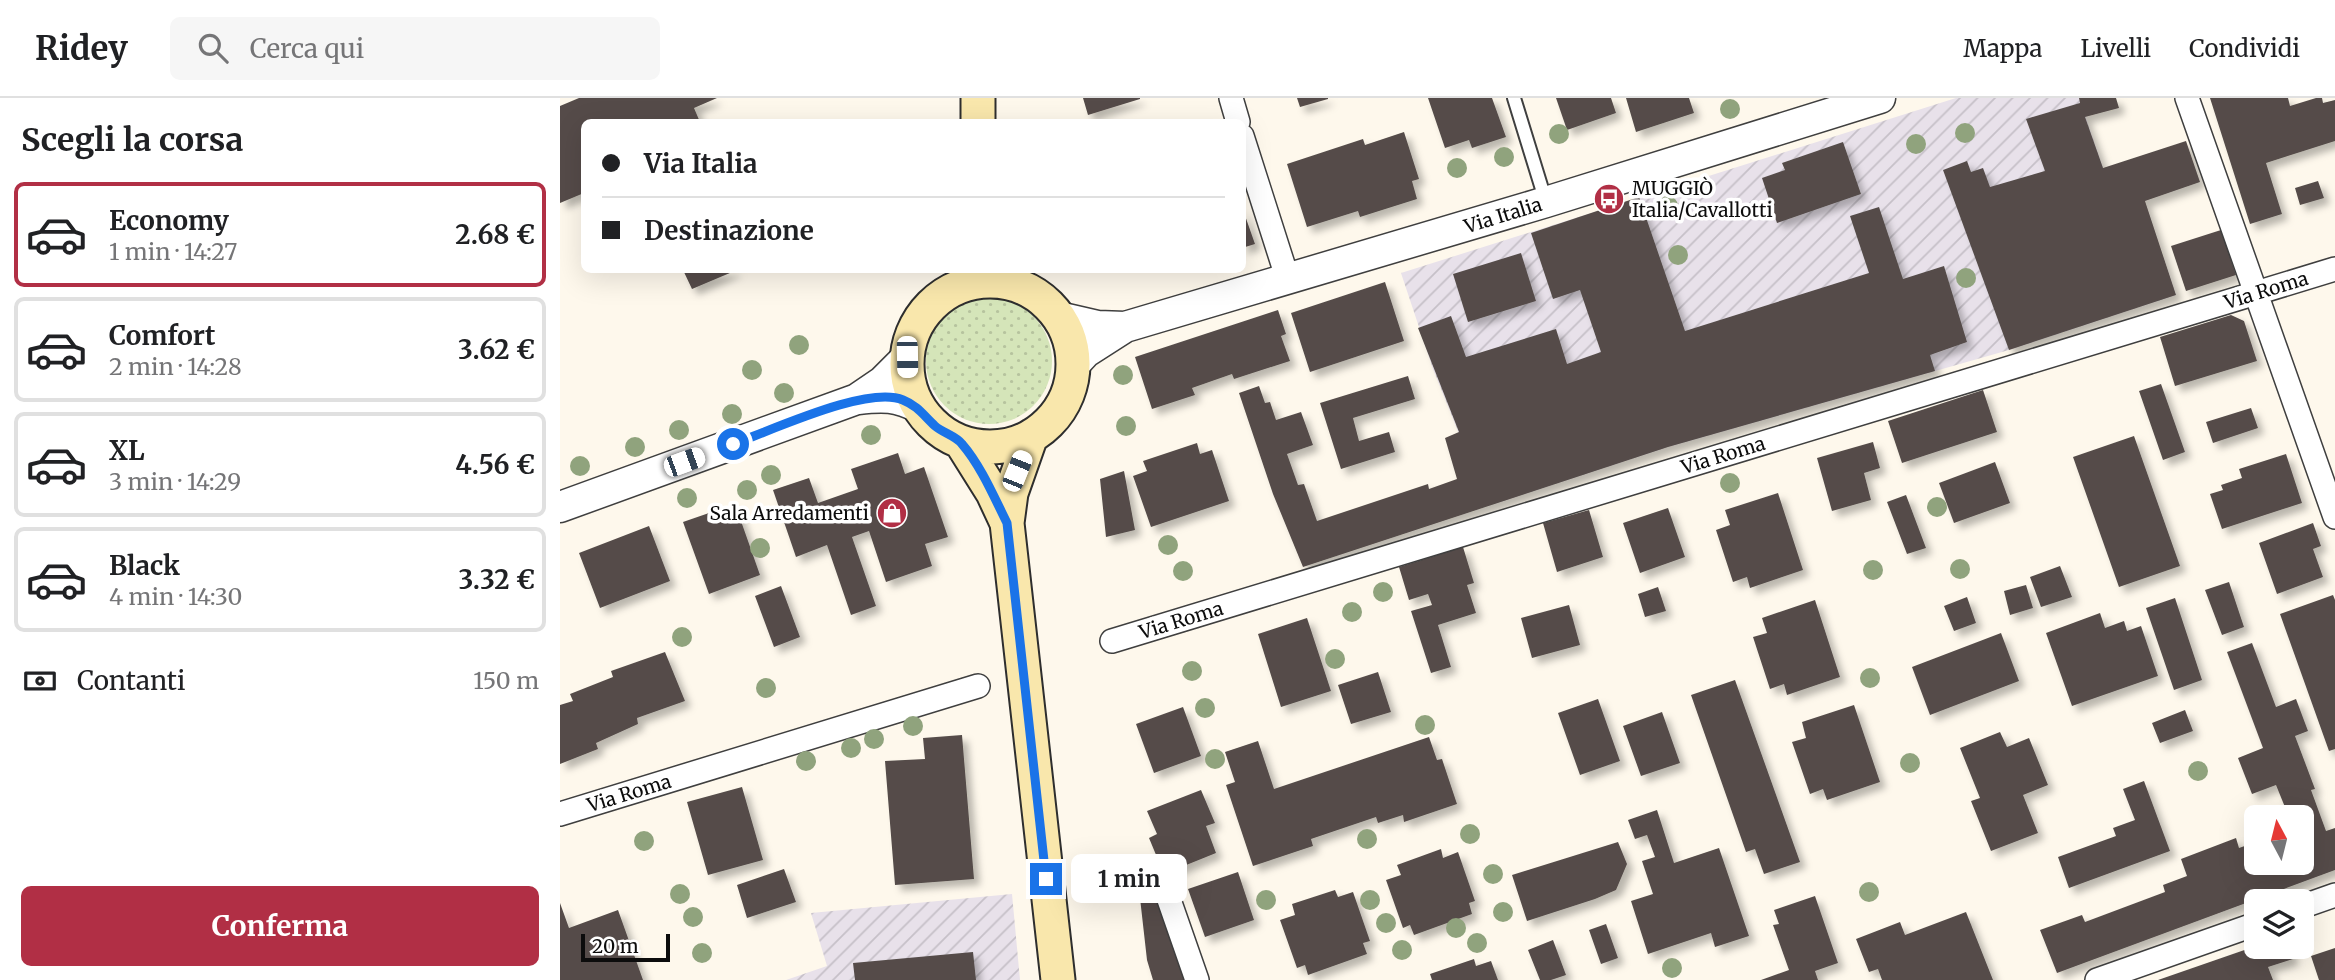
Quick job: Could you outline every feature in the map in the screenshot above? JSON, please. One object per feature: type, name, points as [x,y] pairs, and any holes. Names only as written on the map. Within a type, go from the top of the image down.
[{"type":"main road","points":[[978,98],[978,119]]},
{"type":"main road","name":"Via Italia","points":[[1018,278],[1059,317],[1066,331],[1072,349],[1070,385],[1061,407],[1048,423],[1031,436],[1009,444],[984,446],[961,442],[943,432],[920,408],[912,392],[907,373],[911,338],[920,318],[953,281],[962,285],[985,281],[1008,283],[1018,278]]},
{"type":"main road","points":[[1031,436],[1011,493],[1007,523],[1058,980]]},
{"type":"main road","points":[[961,442],[993,493],[1007,523]]},
{"type":"street","points":[[1231,98],[1237,119]]},
{"type":"street","name":"Via Italia","points":[[1073,366],[1093,347],[1125,327],[1546,202],[1880,98]]},
{"type":"street","points":[[2187,98],[2335,517]]},
{"type":"street","points":[[1246,149],[1288,280]]},
{"type":"street","name":"Via Roma","points":[[1112,641],[2335,270]]},
{"type":"street","name":"Via Italia","points":[[1059,317],[1098,326],[1125,327]]},
{"type":"street","name":"Via Italia","points":[[560,507],[857,399],[882,382],[907,357]]},
{"type":"street","name":"Via Italia","points":[[857,399],[900,398],[920,408]]},
{"type":"street","name":"Via Roma","points":[[560,814],[978,686]]},
{"type":"street","points":[[1167,894],[1197,980]]},
{"type":"street","points":[[2314,902],[2335,895]]},
{"type":"street","points":[[2097,980],[2244,927]]},
{"type":"lane","points":[[1514,98],[1546,202]]},
{"type":"shaded area","points":[[1956,98],[2079,98],[2103,168],[2137,180],[2176,295],[2009,350],[1668,447],[1488,506],[1433,369],[1401,273]]},
{"type":"shaded area","points":[[1012,894],[1020,980],[786,980],[827,966],[811,913]]},
{"type":"green space","points":[[989,298],[1013,303],[1033,317],[1047,337],[1052,361],[1047,385],[1033,405],[1013,419],[989,424],[965,419],[945,405],[931,385],[926,361],[931,337],[945,317],[965,303]]},
{"type":"building","points":[[579,98],[717,98],[694,108],[699,119],[581,119],[581,194],[560,203],[560,106]]},
{"type":"building","points":[[1083,98],[1140,98],[1140,99],[1088,115]]},
{"type":"building","points":[[1297,98],[1328,98],[1328,99],[1300,107]]},
{"type":"building","points":[[1428,98],[1492,98],[1506,137],[1472,148],[1469,140],[1445,148]]},
{"type":"building","points":[[1556,98],[1611,98],[1616,113],[1567,130]]},
{"type":"building","points":[[1626,98],[1689,98],[1694,113],[1636,132]]},
{"type":"building","points":[[2079,98],[2116,98],[2119,108],[2085,117],[2103,168],[2186,141],[2200,182],[2145,201],[2176,295],[2009,350],[1943,170],[1967,161],[1971,172],[1983,168],[1990,187],[2045,171],[2026,119],[2080,103]]},
{"type":"building","points":[[2210,98],[2288,98],[2290,106],[2316,98],[2322,98],[2323,103],[2335,100],[2335,141],[2266,163],[2282,214],[2250,224]]},
{"type":"building","points":[[1404,132],[1419,179],[1412,181],[1417,199],[1360,217],[1358,211],[1307,227],[1287,164],[1363,139],[1365,145]]},
{"type":"building","points":[[1843,142],[1861,194],[1777,223],[1762,178],[1785,170],[1782,163]]},
{"type":"building","points":[[2318,181],[2324,198],[2300,205],[2295,188]]},
{"type":"building","points":[[1639,197],[1685,331],[1869,273],[1850,216],[1879,207],[1903,279],[1944,266],[1967,342],[1930,355],[1935,371],[1668,447],[1303,567],[1273,494],[1239,393],[1259,386],[1265,403],[1270,402],[1276,420],[1301,412],[1313,445],[1287,454],[1298,485],[1304,484],[1317,521],[1428,484],[1429,489],[1457,479],[1445,438],[1459,432],[1418,328],[1451,316],[1466,357],[1556,329],[1567,364],[1601,352],[1580,290],[1553,299],[1531,233]]},
{"type":"building","points":[[1246,218],[1255,244],[1246,247]]},
{"type":"building","points":[[2221,230],[2236,275],[2186,291],[2171,246]]},
{"type":"building","points":[[1521,253],[1536,301],[1468,322],[1453,274]]},
{"type":"building","points":[[684,273],[730,273],[692,289]]},
{"type":"building","points":[[1385,282],[1404,341],[1310,372],[1291,313]]},
{"type":"building","points":[[1278,310],[1286,334],[1281,336],[1290,361],[1234,379],[1232,374],[1192,388],[1195,395],[1152,409],[1135,357]]},
{"type":"building","points":[[2231,315],[2244,321],[2257,361],[2175,386],[2160,337]]},
{"type":"building","points":[[1408,376],[1415,399],[1353,418],[1359,441],[1389,432],[1395,452],[1341,469],[1320,403]]},
{"type":"building","points":[[2161,384],[2185,452],[2163,460],[2139,391]]},
{"type":"building","points":[[1983,390],[1997,432],[1902,463],[1888,421]]},
{"type":"building","points":[[2251,408],[2258,428],[2213,443],[2206,422]]},
{"type":"building","points":[[2134,436],[2180,566],[2119,587],[2073,457]]},
{"type":"building","points":[[1873,442],[1880,468],[1864,473],[1871,500],[1832,511],[1817,458]]},
{"type":"building","points":[[1197,443],[1200,454],[1212,450],[1229,501],[1151,527],[1133,476],[1147,471],[1143,461]]},
{"type":"building","name":"Sala Arredamenti","points":[[898,453],[905,474],[924,467],[948,537],[925,544],[932,566],[886,582],[869,531],[852,537],[876,606],[851,615],[827,545],[796,557],[773,490],[809,478],[818,503],[858,489],[851,469]]},
{"type":"building","points":[[2286,454],[2302,503],[2222,529],[2210,494],[2223,490],[2221,485],[2242,478],[2239,469]]},
{"type":"building","points":[[1995,462],[2010,503],[1954,523],[1939,483]]},
{"type":"building","points":[[1124,471],[1135,530],[1106,537],[1100,479]]},
{"type":"building","points":[[1778,493],[1803,570],[1750,588],[1747,577],[1733,582],[1716,530],[1730,525],[1725,510]]},
{"type":"building","points":[[1906,495],[1926,548],[1907,554],[1887,502]]},
{"type":"building","points":[[735,504],[760,575],[709,594],[683,522]]},
{"type":"building","points":[[1668,508],[1685,557],[1640,573],[1623,523]]},
{"type":"building","points":[[1589,510],[1603,557],[1557,572],[1543,523]]},
{"type":"building","points":[[2313,523],[2321,546],[2313,549],[2323,577],[2277,594],[2259,543]]},
{"type":"building","points":[[649,526],[670,581],[600,608],[579,553]]},
{"type":"building","points":[[1463,547],[1474,583],[1467,585],[1476,613],[1438,625],[1451,667],[1431,673],[1411,611],[1432,605],[1428,594],[1409,600],[1399,567]]},
{"type":"building","points":[[2060,566],[2072,597],[2041,607],[2030,577]]},
{"type":"building","points":[[2229,582],[2244,627],[2222,635],[2205,590]]},
{"type":"building","points":[[2026,585],[2033,608],[2010,615],[2004,591]]},
{"type":"building","points":[[781,586],[800,637],[774,647],[755,596]]},
{"type":"building","points":[[1658,587],[1666,611],[1645,617],[1638,594]]},
{"type":"building","points":[[2333,595],[2335,749],[2329,751],[2280,614]]},
{"type":"building","points":[[1967,597],[1976,623],[1954,631],[1944,606]]},
{"type":"building","points":[[2175,598],[2202,680],[2174,690],[2146,608]]},
{"type":"building","points":[[1815,600],[1840,677],[1787,695],[1784,684],[1770,689],[1753,637],[1767,633],[1762,618]]},
{"type":"building","points":[[1569,605],[1580,645],[1532,658],[1521,618]]},
{"type":"building","points":[[2100,613],[2105,628],[2124,621],[2127,631],[2141,626],[2158,676],[2072,706],[2046,633]]},
{"type":"building","points":[[1307,618],[1331,691],[1281,707],[1258,634]]},
{"type":"building","points":[[2001,633],[2019,681],[1930,715],[1912,667]]},
{"type":"building","points":[[2252,643],[2276,707],[2296,699],[2308,731],[2295,736],[2315,789],[2311,790],[2326,831],[2335,828],[2335,870],[2284,889],[2244,889],[2244,904],[2057,973],[2040,930],[2082,915],[2085,922],[2165,892],[2163,885],[2187,876],[2181,859],[2236,838],[2239,848],[2244,846],[2244,875],[2314,875],[2314,805],[2284,805],[2276,785],[2252,794],[2238,758],[2263,748],[2227,652]]},
{"type":"building","points":[[665,652],[685,701],[637,718],[638,724],[596,743],[598,749],[560,764],[560,705],[573,701],[570,694],[613,677],[611,671]]},
{"type":"building","points":[[1378,672],[1391,712],[1351,724],[1338,685]]},
{"type":"building","points":[[1735,680],[1800,862],[1764,874],[1755,849],[1746,852],[1691,695]]},
{"type":"building","points":[[1598,699],[1620,761],[1580,775],[1558,713]]},
{"type":"building","points":[[1854,705],[1880,782],[1827,800],[1823,789],[1810,794],[1792,742],[1806,738],[1802,722]]},
{"type":"building","points":[[1183,707],[1201,756],[1154,773],[1136,724]]},
{"type":"building","points":[[2185,710],[2193,731],[2160,743],[2152,723]]},
{"type":"building","points":[[1662,712],[1680,763],[1641,776],[1623,726]]},
{"type":"building","points":[[2000,732],[2007,747],[2029,738],[2048,785],[2023,795],[2038,833],[1991,851],[1971,801],[1980,798],[1960,748]]},
{"type":"building","points":[[962,735],[974,879],[895,885],[885,761],[925,759],[923,738]]},
{"type":"building","points":[[1429,737],[1437,760],[1442,759],[1457,804],[1404,822],[1403,815],[1378,823],[1376,817],[1311,839],[1313,846],[1253,866],[1226,785],[1235,782],[1225,752],[1258,741],[1274,789]]},
{"type":"building","points":[[2144,781],[2170,851],[2069,888],[2058,857],[2116,836],[2113,828],[2135,820],[2123,789]]},
{"type":"building","points":[[742,787],[763,860],[708,875],[687,802]]},
{"type":"building","points":[[1201,790],[1215,823],[1206,826],[1216,853],[1164,874],[1149,838],[1157,834],[1147,811]]},
{"type":"building","points":[[1657,810],[1674,863],[1719,848],[1749,936],[1715,947],[1711,933],[1648,954],[1631,901],[1653,894],[1642,861],[1655,857],[1647,835],[1635,839],[1628,820]]},
{"type":"building","points":[[1618,842],[1627,864],[1616,890],[1527,921],[1512,875]]},
{"type":"building","points":[[1441,849],[1443,858],[1458,852],[1475,901],[1469,903],[1472,914],[1414,935],[1410,925],[1403,928],[1386,880],[1401,875],[1397,865]]},
{"type":"building","points":[[784,869],[796,902],[747,918],[737,885]]},
{"type":"building","points":[[1238,872],[1254,920],[1205,937],[1188,889]]},
{"type":"building","points":[[1335,890],[1338,897],[1353,892],[1370,941],[1363,943],[1367,954],[1308,975],[1305,965],[1297,968],[1280,920],[1295,915],[1292,904]]},
{"type":"building","points":[[1157,893],[1188,980],[1153,980],[1147,960],[1140,898]]},
{"type":"building","points":[[1815,896],[1838,963],[1815,971],[1818,980],[1761,980],[1789,970],[1773,925],[1779,924],[1774,910]]},
{"type":"building","points":[[560,903],[569,928],[618,910],[643,980],[560,980]]},
{"type":"building","points":[[1966,912],[1993,980],[1882,980],[1878,969],[1869,972],[1856,939],[1900,922],[1905,935]]},
{"type":"building","points":[[1606,924],[1618,958],[1601,964],[1589,930]]},
{"type":"building","points":[[1553,940],[1566,975],[1540,980],[1528,950]]},
{"type":"building","points":[[2335,948],[2335,980],[2319,980],[2312,959],[2314,955]]},
{"type":"building","points":[[2244,950],[2244,959],[2293,959],[2268,967],[2273,980],[2158,980]]},
{"type":"building","points":[[973,952],[976,980],[855,980],[853,963]]},
{"type":"building","points":[[1474,959],[1476,966],[1491,961],[1498,980],[1432,980],[1430,974]]},
{"type":"place","name":"MUGGIÒ Italia/Cavallotti","points":[[1609,199]]},
{"type":"place","name":"Sala Arredamenti","points":[[892,513]]},
{"type":"route","points":[[733,444],[857,399],[882,397],[900,398],[920,408],[943,432],[961,442],[993,493],[1007,523],[1046,879]]}]
